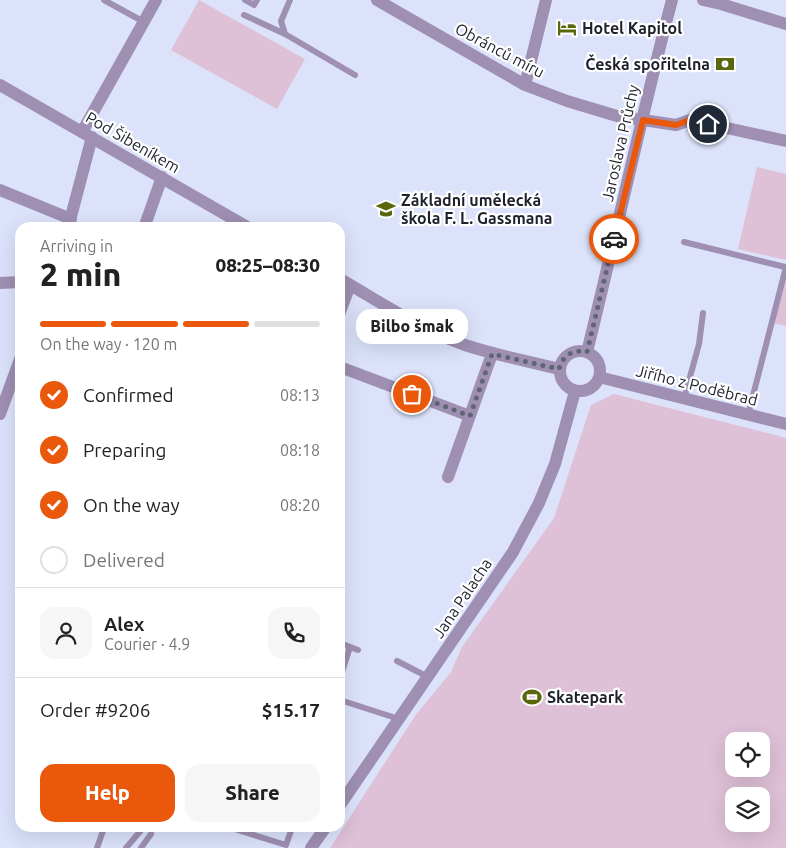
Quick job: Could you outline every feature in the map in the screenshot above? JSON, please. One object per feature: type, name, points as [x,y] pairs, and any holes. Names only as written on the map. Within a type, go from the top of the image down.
[{"type":"street","points":[[69,222],[87,134],[156,0]]},
{"type":"street","name":"Obránců míru","points":[[378,0],[525,85],[567,101],[617,116],[676,125],[690,120],[786,141]]},
{"type":"street","points":[[525,85],[546,0]]},
{"type":"street","name":"Jaroslava Průchy","points":[[587,352],[643,120],[648,91],[672,0]]},
{"type":"street","points":[[703,0],[722,2],[782,23]]},
{"type":"street","name":"Pod Šibeníkem","points":[[0,85],[239,222]]},
{"type":"street","points":[[146,222],[162,177]]},
{"type":"street","points":[[0,190],[67,222]]},
{"type":"street","points":[[0,283],[15,282]]},
{"type":"street","points":[[345,282],[424,327],[461,344],[492,354],[559,369]]},
{"type":"street","points":[[581,351],[587,352],[592,355],[599,365],[599,377],[597,382],[587,390],[575,391],[565,385],[559,369],[561,363],[569,354],[581,351]]},
{"type":"street","points":[[448,477],[492,354]]},
{"type":"street","points":[[345,369],[470,416]]},
{"type":"street","points":[[0,414],[15,373]]},
{"type":"street","name":"Jiřího z Poděbrad","points":[[599,377],[684,398],[750,408],[786,424]]},
{"type":"street","name":"Jana Palacha","points":[[345,798],[513,552],[539,503],[555,464],[575,391]]},
{"type":"street","points":[[311,848],[322,832]]},
{"type":"lane","points":[[104,0],[144,22]]},
{"type":"lane","points":[[245,0],[254,5],[257,0]]},
{"type":"lane","points":[[285,34],[281,21],[290,0]]},
{"type":"lane","points":[[244,15],[285,34],[355,75]]},
{"type":"lane","points":[[684,242],[786,267],[750,408]]},
{"type":"lane","points":[[684,398],[699,344],[703,312]]},
{"type":"lane","points":[[345,645],[358,650]]},
{"type":"lane","points":[[345,662],[350,647]]},
{"type":"lane","points":[[397,661],[428,677]]},
{"type":"lane","points":[[345,702],[399,719]]},
{"type":"lane","points":[[97,848],[103,832]]},
{"type":"lane","points":[[126,848],[140,832]]},
{"type":"lane","points":[[244,832],[286,845],[291,832]]},
{"type":"lane","points":[[141,848],[151,834]]},
{"type":"shaded area","points":[[199,0],[305,59],[277,109],[171,50]]},
{"type":"shaded area","points":[[757,167],[786,174],[786,260],[738,249]]},
{"type":"shaded area","points":[[786,275],[786,326],[774,323]]},
{"type":"shaded area","points":[[614,394],[786,438],[786,848],[330,848],[340,832],[345,832],[345,825],[415,716],[451,672],[462,647],[554,518],[591,405]]},
{"type":"way so far","points":[[412,394],[470,416],[492,354],[559,369],[564,358],[569,354],[575,351],[587,352],[614,239]]},
{"type":"place","name":"Hotel Kapitol","points":[[567,28]]},
{"type":"place","name":"Česká spořitelna","points":[[725,64]]},
{"type":"place","name":"Základní umělecká škola F. L. Gassmana","points":[[386,209]]},
{"type":"place","name":"Bilbo šmak","points":[[412,394]]},
{"type":"place","name":"Skatepark","points":[[532,697]]},
{"type":"route","points":[[614,239],[643,120],[676,125],[690,120],[708,124]]}]
